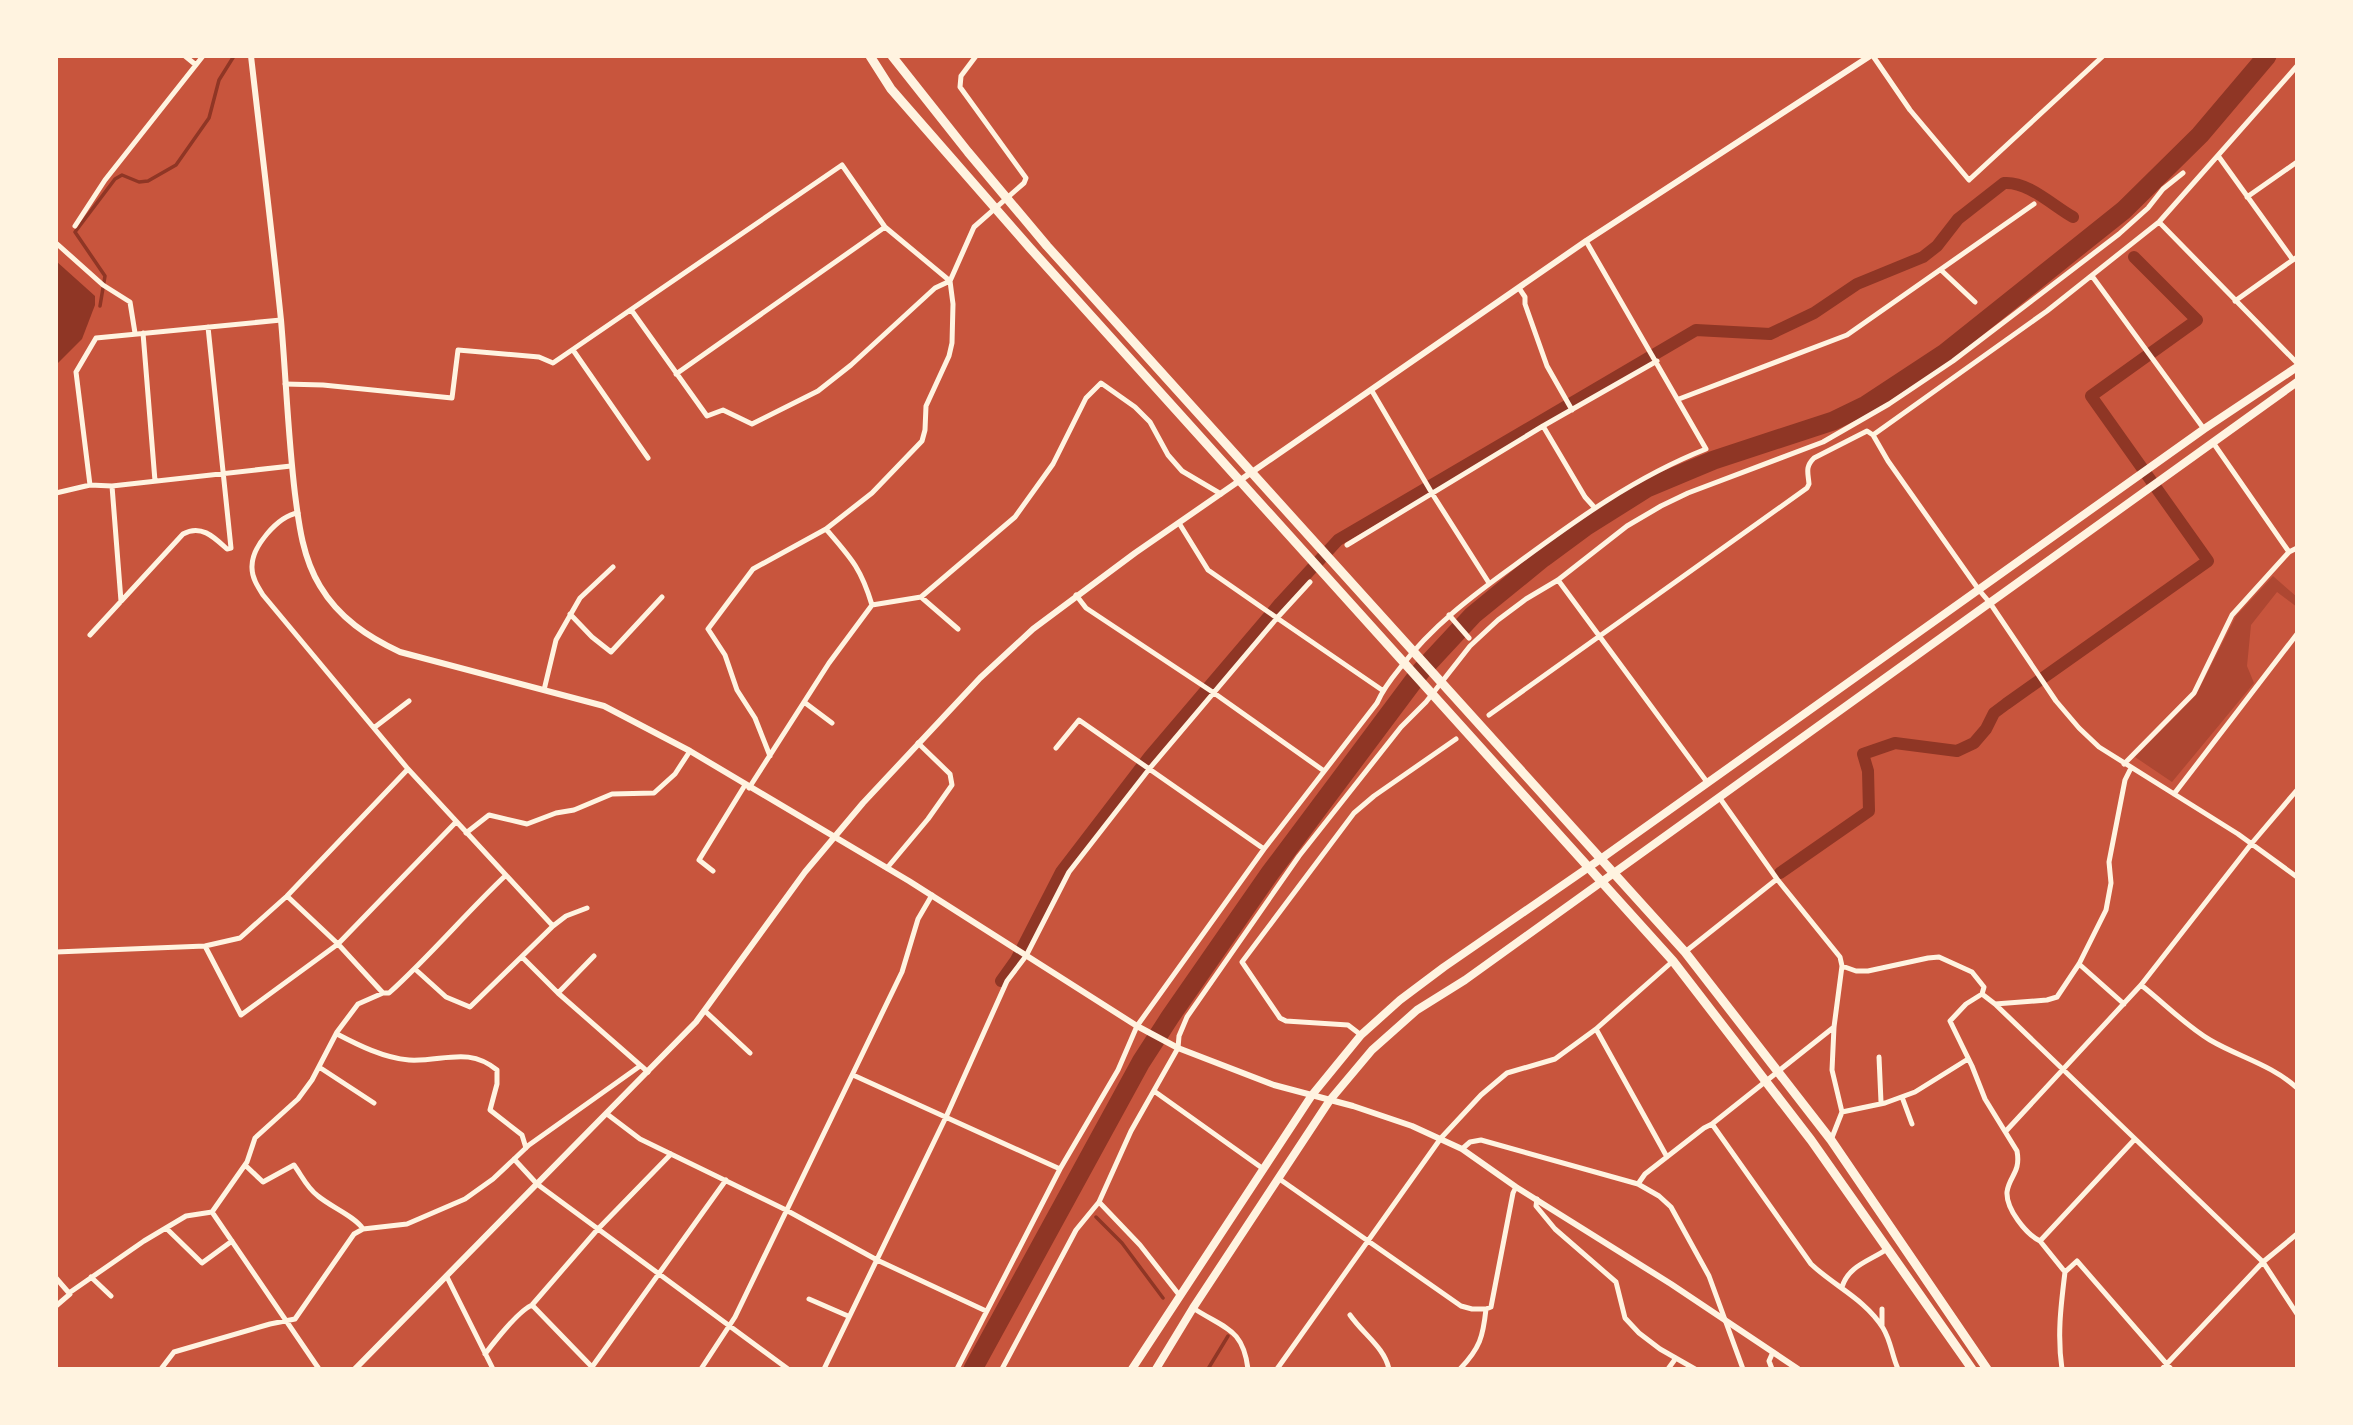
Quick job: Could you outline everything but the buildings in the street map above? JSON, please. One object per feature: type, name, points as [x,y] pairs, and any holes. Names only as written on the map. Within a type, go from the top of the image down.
[{"type":"highway","points":[[870,56],[891,89],[926,130],[1673,961],[1767,1081],[1972,1369]]},
{"type":"highway","points":[[892,56],[1047,246],[1685,952],[1831,1140],[1987,1369]]},
{"type":"main road","points":[[1132,1369],[1311,1096],[1362,1035],[1401,1000],[2297,365]]},
{"type":"main road","points":[[1156,1369],[1330,1100],[1372,1050],[1417,1010],[1465,980],[2297,383]]},
{"type":"street","points":[[185,56],[196,65]]},
{"type":"street","points":[[75,226],[105,180],[203,56]]},
{"type":"street","points":[[251,56],[281,320],[298,513],[305,549],[319,585],[351,622],[400,652],[604,706],[690,751],[835,837],[932,895],[1140,1028],[1178,1048],[1231,1070],[1386,1117],[1441,1138],[1462,1149],[1516,1187],[1798,1369]]},
{"type":"street","points":[[769,756],[755,718],[737,691],[725,655],[708,629],[753,569],[826,529],[872,493],[922,441],[926,406],[949,356],[952,343],[953,304],[950,281],[974,228],[1024,183],[1026,178],[960,87],[961,76],[976,56]]},
{"type":"street","points":[[355,1369],[705,1011],[798,882],[918,743],[998,661],[1076,595],[1586,241],[1872,56],[1910,110],[1969,180],[2103,56]]},
{"type":"street","points":[[1873,435],[2047,311],[2159,222],[2297,66]]},
{"type":"street","points":[[2219,157],[2295,259],[2235,301]]},
{"type":"street","points":[[2247,197],[2297,162]]},
{"type":"street","points":[[285,384],[323,385],[452,398],[458,350],[539,357],[553,363],[842,165],[885,227],[950,281]]},
{"type":"street","points":[[1002,1369],[1076,1230],[1099,1202],[1131,1131],[1178,1048],[1179,1035],[1187,1017],[1299,856],[1401,727],[1470,646],[1498,620],[1558,580],[1627,526],[1688,493],[1823,442],[1888,404],[1953,361],[2119,234],[2148,208],[2163,189],[2183,173]]},
{"type":"street","points":[[1679,399],[1847,335],[2034,204]]},
{"type":"street","points":[[2159,222],[2297,365]]},
{"type":"street","points":[[676,374],[885,227]]},
{"type":"street","points":[[957,1369],[1060,1169],[1140,1028],[1264,849],[1377,703],[1382,690],[1412,651],[1489,583],[1594,507],[1628,485],[1706,449],[1586,241]]},
{"type":"street","points":[[56,243],[103,285],[130,302],[135,333]]},
{"type":"street","points":[[1941,270],[1975,302]]},
{"type":"street","points":[[2092,276],[2204,429]]},
{"type":"street","points":[[632,311],[707,416],[723,410],[752,424],[818,391],[851,365],[935,288],[950,281]]},
{"type":"street","points":[[1519,288],[1525,298],[1547,366],[1572,410]]},
{"type":"street","points":[[90,485],[76,372],[96,338],[281,320]]},
{"type":"street","points":[[89,635],[188,531],[194,529],[208,533],[227,549],[230,548],[208,327]]},
{"type":"street","points":[[143,333],[155,481]]},
{"type":"street","points":[[573,350],[648,458]]},
{"type":"street","points":[[1347,545],[1543,426],[1657,361]]},
{"type":"street","points":[[713,871],[699,860],[829,663],[872,606],[920,597],[1015,517],[1054,464],[1086,398],[1101,383],[1135,407],[1150,422],[1168,455],[1182,471],[1222,494]]},
{"type":"street","points":[[1372,391],[1489,583]]},
{"type":"street","points":[[1543,426],[1585,497],[1594,507]]},
{"type":"street","points":[[1489,715],[1807,488],[1810,484],[1807,471],[1814,458],[1867,431],[1873,435],[1888,461],[1990,603],[2056,701],[2079,728],[2099,747],[2252,843],[2297,877]]},
{"type":"street","points":[[2214,444],[2290,552]]},
{"type":"street","points":[[56,493],[90,485],[112,486],[292,466]]},
{"type":"street","points":[[112,486],[121,601]]},
{"type":"street","points":[[298,513],[289,514],[258,547],[253,563],[254,579],[263,595],[408,769],[553,926]]},
{"type":"street","points":[[1179,523],[1209,570],[1382,690]]},
{"type":"street","points":[[826,529],[863,577],[872,606]]},
{"type":"street","points":[[1995,1004],[2047,1000],[2057,996],[2079,964],[2106,910],[2111,883],[2109,862],[2128,766],[2194,693],[2232,615],[2290,552],[2297,548]]},
{"type":"street","points":[[544,690],[556,639],[570,614],[579,598],[613,567]]},
{"type":"street","points":[[1558,580],[1707,782]]},
{"type":"street","points":[[824,1369],[946,1117],[1007,981],[1026,956],[1069,872],[1150,768],[1310,582]]},
{"type":"street","points":[[1076,595],[1086,608],[1214,693],[1324,771]]},
{"type":"street","points":[[570,614],[611,652],[662,597]]},
{"type":"street","points":[[920,597],[958,629]]},
{"type":"street","points":[[1450,617],[1469,638]]},
{"type":"street","points":[[2174,794],[2297,634]]},
{"type":"street","points":[[375,727],[409,701]]},
{"type":"street","points":[[804,702],[832,723]]},
{"type":"street","points":[[1056,748],[1079,720],[1264,849]]},
{"type":"street","points":[[1362,1035],[1348,1025],[1286,1021],[1280,1018],[1242,962],[1354,813],[1456,739]]},
{"type":"street","points":[[887,868],[952,785],[950,774],[918,743]]},
{"type":"street","points":[[466,834],[489,815],[527,824],[556,813],[575,810],[612,794],[654,793],[675,774],[690,751]]},
{"type":"street","points":[[56,952],[205,946],[240,938],[287,896],[408,769]]},
{"type":"street","points":[[2007,1131],[2141,985],[2297,790]]},
{"type":"street","points":[[1719,797],[1777,880],[1840,957],[1842,966],[1834,1027],[1832,1070],[1842,1112],[1831,1140]]},
{"type":"street","points":[[205,946],[241,1015],[338,944],[456,822]]},
{"type":"street","points":[[56,1278],[69,1293],[186,1216],[212,1212],[246,1165],[255,1138],[298,1099],[358,1004],[389,993],[505,876]]},
{"type":"street","points":[[1685,952],[1777,880]]},
{"type":"street","points":[[701,1369],[730,1326],[853,1075],[902,972],[918,919],[932,895]]},
{"type":"street","points":[[287,896],[338,944],[383,993]]},
{"type":"street","points":[[415,969],[446,998],[470,1007],[553,926],[566,916],[587,908]]},
{"type":"street","points":[[558,993],[594,956]]},
{"type":"street","points":[[522,957],[558,993],[648,1072]]},
{"type":"street","points":[[1842,966],[1856,971],[1868,971],[1939,957],[1975,975],[1984,987],[1982,994],[1966,1004],[1950,1021],[1988,1106],[2014,1142],[2019,1160],[2007,1196],[2020,1222],[2040,1241],[2064,1272]]},
{"type":"street","points":[[1278,1369],[1441,1138],[1494,1082],[1516,1070],[1555,1059],[1596,1028],[1673,961]]},
{"type":"street","points":[[2079,964],[2124,1004]]},
{"type":"street","points":[[2141,985],[2197,1032],[2253,1059],[2297,1088]]},
{"type":"street","points":[[1982,994],[2263,1262],[2297,1314]]},
{"type":"street","points":[[705,1011],[750,1053]]},
{"type":"street","points":[[1638,1184],[1644,1174],[1834,1027]]},
{"type":"street","points":[[1596,1028],[1667,1157]]},
{"type":"street","points":[[337,1034],[364,1048],[406,1060],[438,1060],[466,1055],[489,1063],[497,1070],[497,1084],[490,1110],[522,1135],[526,1148]]},
{"type":"street","points":[[1879,1057],[1881,1102]]},
{"type":"street","points":[[1842,1112],[1915,1092],[1968,1059]]},
{"type":"street","points":[[162,1369],[174,1352],[295,1319],[354,1234],[363,1229],[407,1224],[465,1199],[526,1148],[640,1066]]},
{"type":"street","points":[[319,1068],[374,1103]]},
{"type":"street","points":[[853,1075],[1060,1169]]},
{"type":"street","points":[[1154,1091],[1262,1168]]},
{"type":"street","points":[[1902,1097],[1912,1124]]},
{"type":"street","points":[[607,1114],[640,1139],[786,1210],[877,1260],[986,1311]]},
{"type":"street","points":[[1712,1124],[1811,1264],[1825,1278],[1842,1287],[1882,1326]]},
{"type":"street","points":[[2040,1241],[2135,1139]]},
{"type":"street","points":[[1462,1149],[1470,1142],[1481,1140],[1638,1184],[1653,1191],[1671,1207],[1709,1276],[1743,1369]]},
{"type":"street","points":[[485,1354],[503,1331],[526,1307],[532,1305],[597,1230],[671,1154]]},
{"type":"street","points":[[514,1160],[537,1184],[597,1230],[788,1369]]},
{"type":"street","points":[[246,1165],[263,1182],[294,1165],[316,1195],[339,1212],[358,1220],[363,1229]]},
{"type":"street","points":[[1278,1178],[1461,1306],[1472,1309],[1490,1307],[1516,1187]]},
{"type":"street","points":[[532,1305],[594,1368],[726,1180]]},
{"type":"street","points":[[1537,1199],[1536,1206],[1555,1229],[1616,1282],[1625,1318],[1660,1349],[1695,1369]]},
{"type":"street","points":[[1099,1202],[1140,1245],[1180,1296]]},
{"type":"street","points":[[212,1212],[319,1369]]},
{"type":"street","points":[[166,1228],[202,1263],[232,1241]]},
{"type":"street","points":[[2062,1369],[2059,1314],[2064,1272],[2077,1261],[2167,1367],[2174,1354],[2263,1262],[2297,1234]]},
{"type":"street","points":[[1842,1287],[1845,1278],[1854,1268],[1887,1249]]},
{"type":"street","points":[[92,1277],[111,1296]]},
{"type":"street","points":[[447,1277],[493,1369]]},
{"type":"street","points":[[56,1306],[70,1294]]},
{"type":"street","points":[[809,1299],[848,1316]]},
{"type":"street","points":[[1193,1308],[1239,1338],[1246,1350],[1248,1369]]},
{"type":"street","points":[[1882,1308],[1882,1326],[1898,1369]]},
{"type":"street","points":[[1460,1369],[1478,1349],[1484,1332],[1486,1309]]},
{"type":"street","points":[[1350,1315],[1361,1331],[1386,1355],[1389,1369]]},
{"type":"street","points":[[1772,1369],[1769,1361],[1773,1352]]},
{"type":"street","points":[[1668,1369],[1676,1358]]},
{"type":"shaded area","points":[[56,261],[95,296],[95,305],[82,339],[56,365]]},
{"type":"shaded area","points":[[2273,576],[2297,597],[2297,607],[2277,592],[2251,625],[2247,666],[2254,683],[2172,782],[2135,757],[2196,695],[2236,616]]},
{"type":"waterway","points":[[100,306],[105,276],[75,232],[115,179],[122,175],[139,182],[148,181],[176,165],[209,118],[219,80],[234,56]]},
{"type":"waterway","points":[[973,1369],[1141,1062],[1170,1017],[1270,873],[1421,671],[1473,615],[1585,527],[1647,488],[1714,460],[1833,421],[1866,405],[1945,353],[2124,210],[2200,135],[2267,56]]},
{"type":"waterway","points":[[1001,981],[1016,960],[1061,872],[1149,757],[1280,603],[1338,540],[1696,330],[1770,334],[1814,313],[1857,284],[1923,257],[1937,246],[1958,219],[2004,183],[2013,183],[2031,190],[2073,217]]},
{"type":"waterway","points":[[1780,873],[1869,811],[1868,771],[1863,754],[1895,743],[1957,751],[1974,743],[1986,729],[1994,713],[2208,561],[2091,396],[2197,320],[2134,257]]},
{"type":"waterway","points":[[1096,1217],[1122,1243],[1163,1298]]},
{"type":"waterway","points":[[1208,1369],[1228,1336]]}]
